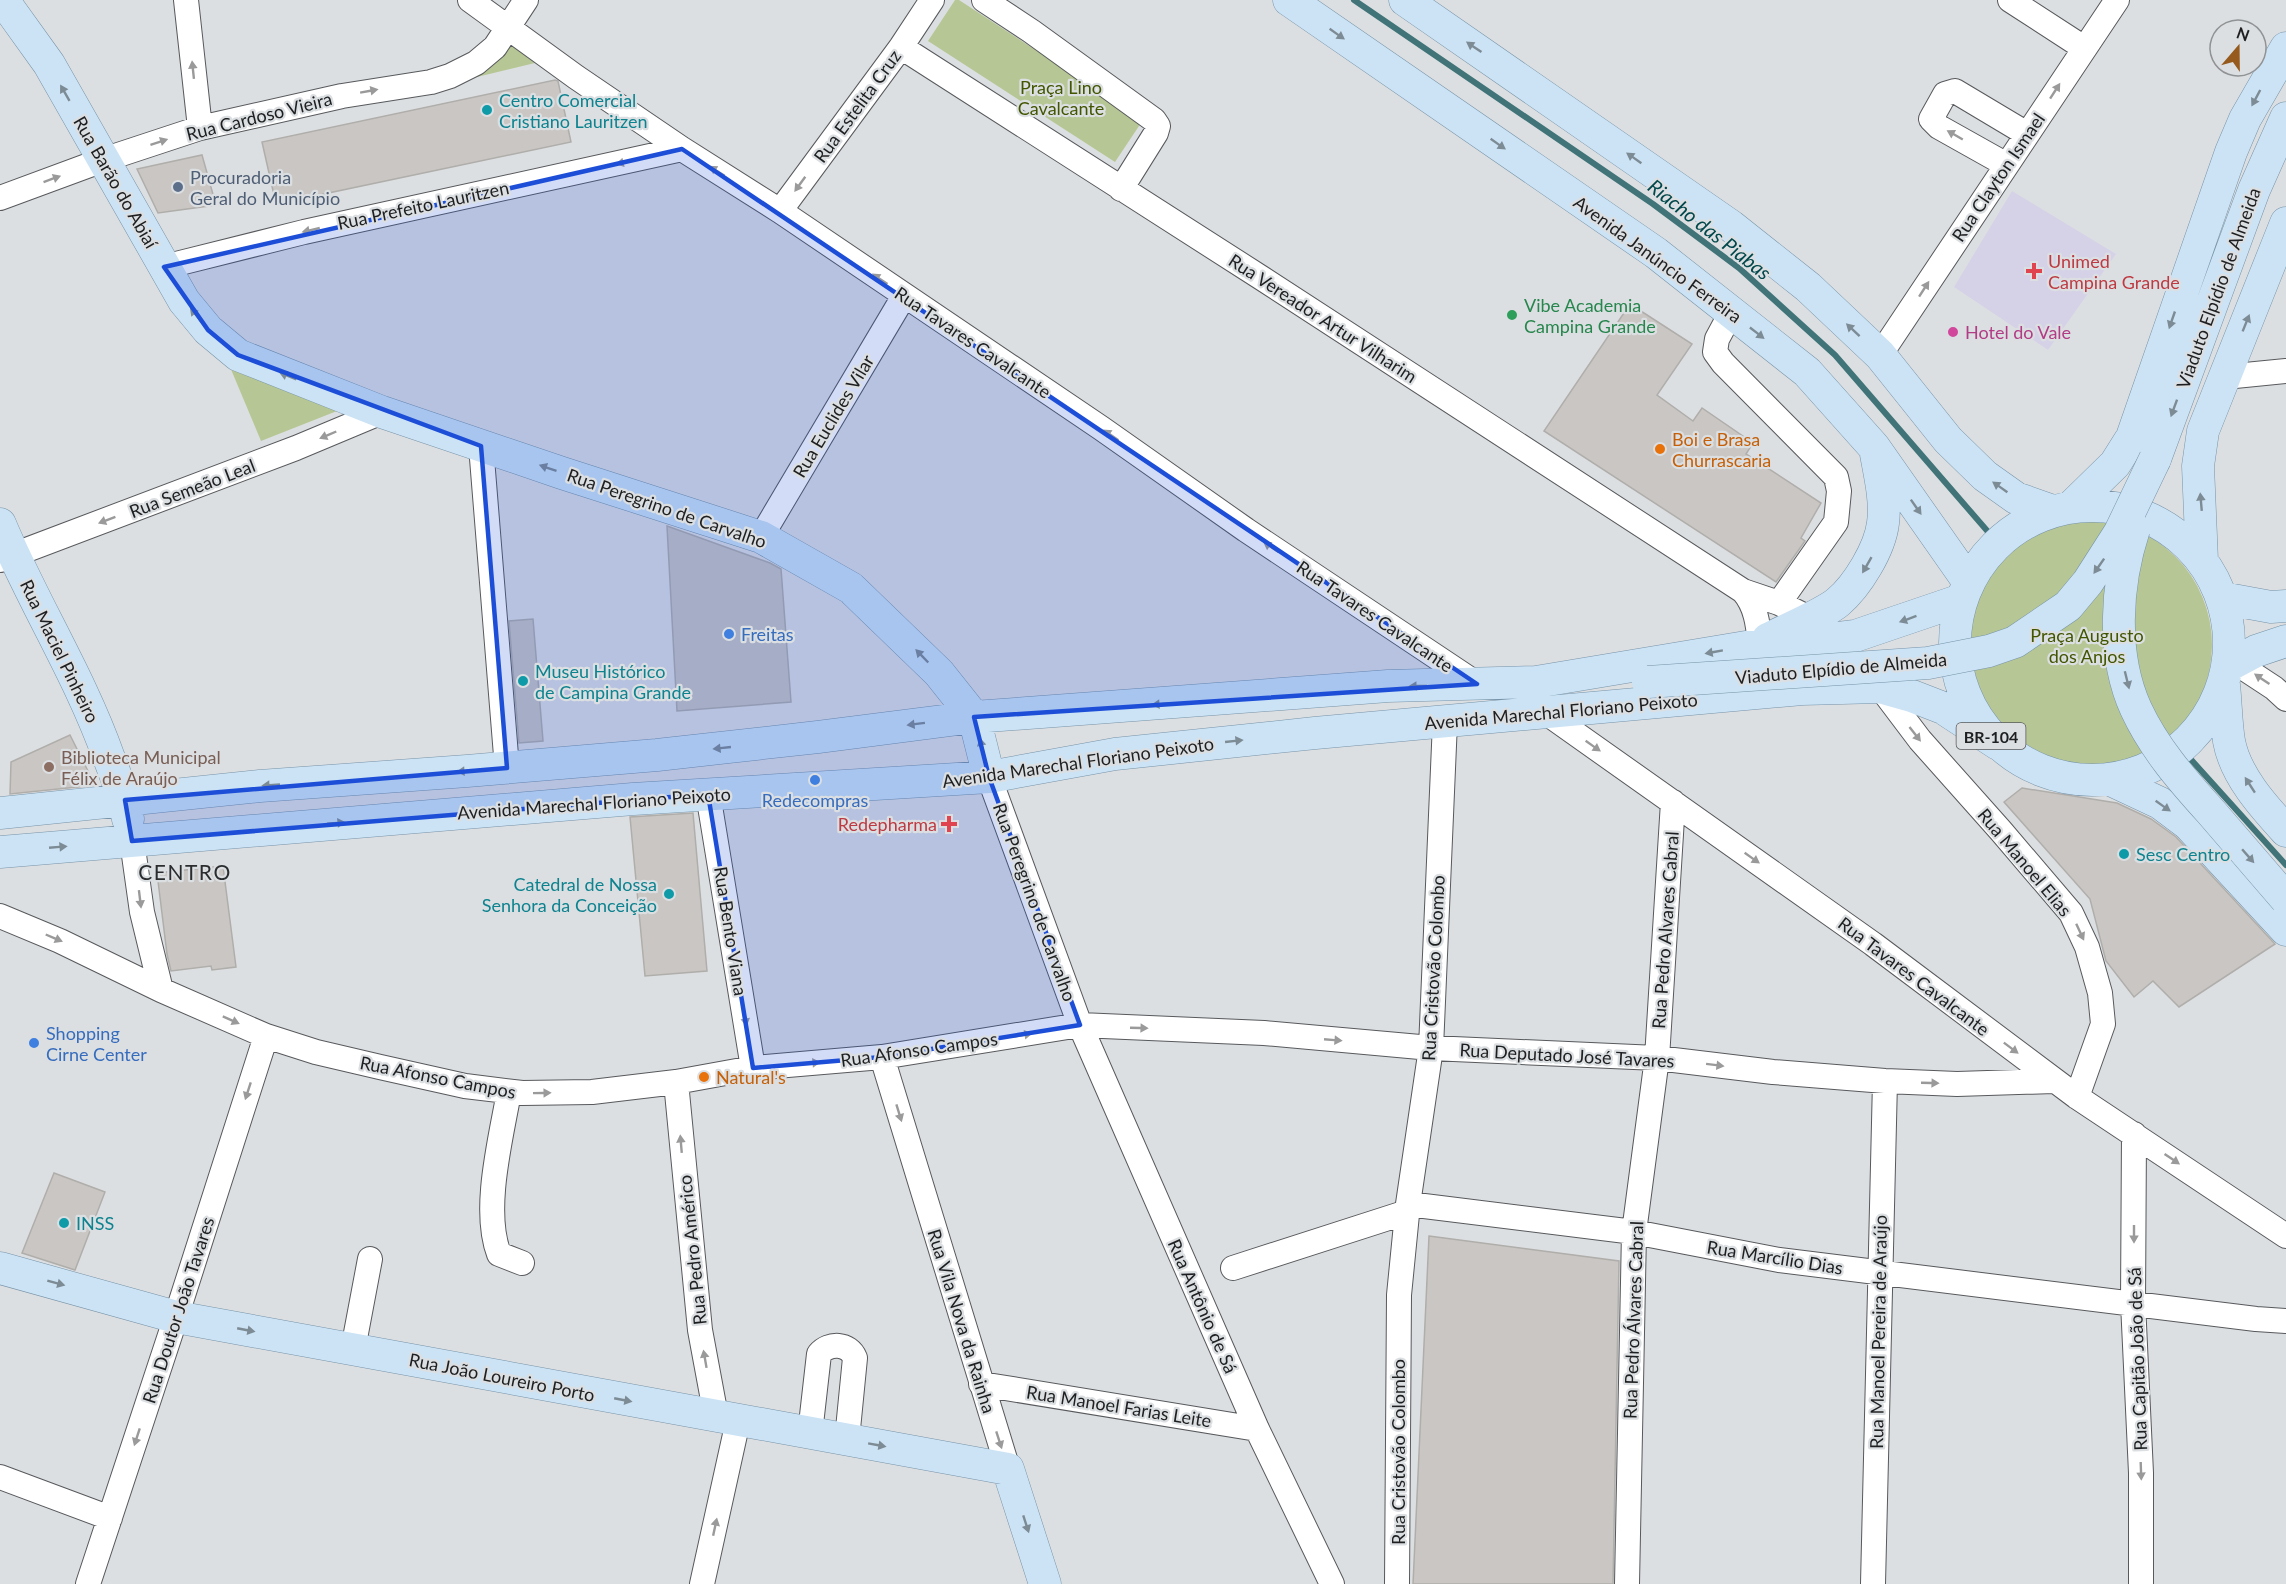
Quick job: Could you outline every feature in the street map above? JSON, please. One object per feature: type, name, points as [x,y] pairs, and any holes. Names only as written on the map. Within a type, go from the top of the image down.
[{"type":"main road","name":"Rua Barão do Abiaí","points":[[3,0],[48,64],[184,301],[208,330],[238,355]]},
{"type":"main road","name":"Avenida Janúncio Ferreira","points":[[1289,0],[1656,253],[1807,372],[1874,447],[1964,591]]},
{"type":"main road","points":[[1423,5],[1731,226],[1808,287],[1880,355],[1948,440],[1985,476],[2016,498],[2062,509]]},
{"type":"main road","name":"BR-104","points":[[2062,509],[2115,464],[2132,437],[2231,152],[2245,119],[2286,48]]},
{"type":"main road","name":"Viaduto Elpídio de Almeida","points":[[2286,118],[2254,190],[2155,459],[2123,569],[2120,602],[2120,631],[2126,680],[2135,707],[2162,754],[2286,899]]},
{"type":"main road","name":"BR-104","points":[[2202,561],[2199,451],[2203,431],[2286,223]]},
{"type":"main road","name":"Rua Peregrino de Carvalho","points":[[238,355],[382,412],[761,537],[851,588],[939,673],[974,717],[989,777]]},
{"type":"main road","points":[[1756,645],[1836,604],[1856,583],[1873,554],[1883,524],[1882,489],[1874,447]]},
{"type":"main road","name":"Viaduto Elpídio de Almeida","points":[[1536,682],[1648,682],[1928,663],[1989,651],[2016,642],[2068,606],[2088,582],[2120,532],[2155,459]]},
{"type":"main road","name":"BR-104","points":[[2229,671],[2211,713],[2183,747],[2167,759],[2140,772],[2111,780],[2070,779],[2031,767],[1998,744],[1977,719],[1962,690],[1954,659],[1954,629],[1964,591],[1980,561],[2014,529],[2035,518],[2062,509],[2094,506],[2131,510],[2178,537],[2202,561],[2222,598],[2227,615],[2230,640],[2229,742],[2236,762],[2252,789],[2286,831]]},
{"type":"main road","name":"Rua Maciel Pinheiro","points":[[0,524],[7,558],[95,717],[125,800],[132,841]]},
{"type":"main road","name":"Avenida Marechal Floriano Peixoto","points":[[0,813],[260,786],[657,755],[974,717],[1388,686],[1536,682],[1756,645],[1855,636],[1964,591]]},
{"type":"main road","points":[[2222,598],[2271,607],[2286,606]]},
{"type":"main road","points":[[2229,671],[2256,651],[2286,641]]},
{"type":"main road","name":"Avenida Marechal Floriano Peixoto","points":[[0,852],[708,794],[989,777],[1114,754],[1316,733],[1802,689],[1880,687],[1943,708],[1998,744]]},
{"type":"main road","name":"BR-104","points":[[2111,780],[2160,803],[2188,824],[2286,930]]},
{"type":"main road","name":"Rua João Loureiro Porto","points":[[1,1272],[176,1317],[1008,1469]]},
{"type":"main road","name":"Rua Vila Nova da Rainha","points":[[1008,1469],[1046,1584]]},
{"type":"street","points":[[186,0],[200,128]]},
{"type":"street","name":"Rua Tavares Cavalcante","points":[[470,0],[682,148],[780,211],[1101,428],[1265,543],[1477,684]]},
{"type":"street","name":"Rua Cardoso Vieira","points":[[0,198],[103,160],[200,128],[342,96],[431,82],[450,76],[476,63],[495,47],[526,0]]},
{"type":"street","name":"Rua Estelita Cruz","points":[[780,211],[901,47],[932,0]]},
{"type":"street","points":[[984,0],[1154,120],[1158,126],[1156,133],[1121,189]]},
{"type":"street","points":[[2010,0],[2084,48]]},
{"type":"street","name":"Rua Clayton Ismael","points":[[1880,355],[2116,0]]},
{"type":"street","name":"Rua Vereador Artur Vilharim","points":[[901,47],[1743,591],[1779,603],[1809,618]]},
{"type":"street","points":[[2006,164],[1939,127],[1931,118],[1945,94],[1955,91],[2027,134]]},
{"type":"street","name":"Rua Prefeito Lauritzen","points":[[164,267],[304,232],[682,148]]},
{"type":"street","name":"Rua Euclides Vilar","points":[[761,537],[904,296]]},
{"type":"street","points":[[1731,313],[1717,339],[1715,352],[1836,477],[1839,491],[1836,522],[1779,603]]},
{"type":"street","points":[[2225,377],[2286,371]]},
{"type":"street","name":"Rua Semeão Leal","points":[[7,558],[296,448],[382,412]]},
{"type":"street","points":[[481,446],[507,768]]},
{"type":"street","name":"Rua Vereador Artur Vilharim","points":[[1743,591],[1751,600],[1756,614],[1756,645]]},
{"type":"street","points":[[2229,671],[2267,682],[2286,699]]},
{"type":"street","name":"Rua Manoel Elias","points":[[1880,687],[1920,740],[2071,913],[2090,958],[2100,993],[2103,1024],[2077,1097]]},
{"type":"street","name":"Rua Tavares Cavalcante","points":[[1545,712],[1874,944],[2077,1097],[2286,1236]]},
{"type":"street","name":"Rua Cristovão Colombo","points":[[1397,1584],[1399,1295],[1408,1208],[1431,1048],[1445,722]]},
{"type":"street","name":"Rua Peregrino de Carvalho","points":[[989,777],[1080,1025]]},
{"type":"street","name":"Rua Bento Viana","points":[[708,794],[753,1068]]},
{"type":"street","name":"Rua Pedro Alvares Cabral","points":[[1657,1058],[1673,802]]},
{"type":"street","name":"Rua Maciel Pinheiro","points":[[132,841],[142,912],[161,990]]},
{"type":"street","name":"Rua Afonso Campos","points":[[0,916],[60,941],[161,990],[266,1036],[316,1052],[369,1065],[465,1086],[509,1092],[592,1092],[676,1082],[753,1068],[882,1057],[1080,1025]]},
{"type":"street","name":"Rua Deputado José Tavares","points":[[1080,1025],[1264,1033],[1431,1048],[1657,1058],[1773,1072],[1885,1081],[1957,1084],[2055,1081]]},
{"type":"street","name":"Rua Antônio de Sá","points":[[1080,1025],[1257,1429],[1332,1584]]},
{"type":"street","name":"Rua Doutor João Tavares","points":[[88,1584],[266,1036]]},
{"type":"street","name":"Rua Vila Nova da Rainha","points":[[882,1057],[1008,1469]]},
{"type":"street","name":"Rua Pedro Álvares Cabral","points":[[1627,1584],[1634,1232],[1657,1058]]},
{"type":"street","name":"Rua Manoel Pereira de Araújo","points":[[1873,1584],[1885,1081]]},
{"type":"street","name":"Rua Pedro Américo","points":[[676,1082],[700,1330],[727,1418]]},
{"type":"street","points":[[509,1092],[494,1176],[493,1239],[499,1254],[522,1263]]},
{"type":"street","name":"Rua Capitão João de Sá","points":[[2134,1134],[2133,1303],[2141,1473],[2141,1584]]},
{"type":"street","points":[[1233,1268],[1408,1208]]},
{"type":"street","name":"Rua Marcílio Dias","points":[[1408,1208],[1634,1232],[1779,1260],[2286,1321]]},
{"type":"street","points":[[353,1349],[370,1259]]},
{"type":"street","points":[[810,1433],[819,1354],[824,1348],[835,1345],[845,1347],[853,1353],[855,1358],[847,1439]]},
{"type":"street","name":"Rua Manoel Farias Leite","points":[[981,1384],[1257,1429]]},
{"type":"street","points":[[702,1584],[727,1418]]},
{"type":"street","points":[[0,1477],[110,1518]]},
{"type":"highlighted area","points":[[682,149],[1477,684],[974,717],[989,777],[1080,1025],[882,1057],[753,1068],[708,794],[132,841],[125,800],[507,768],[481,446],[238,355],[208,330],[164,267]]},
{"type":"shaded area","name":"Unimed Campina Grande","points":[[2012,191],[2116,254],[2048,350],[1954,287]]},
{"type":"green space","name":"Praça Lino Cavalcante","points":[[955,0],[959,0],[1143,120],[1115,162],[928,41]]},
{"type":"green space","points":[[511,45],[535,63],[477,77]]},
{"type":"green space","points":[[230,367],[337,411],[261,441]]},
{"type":"green space","name":"Praça Augusto dos Anjos","points":[[2087,520],[2111,523],[2135,530],[2156,541],[2175,557],[2191,576],[2202,597],[2209,621],[2212,645],[2209,669],[2202,693],[2191,714],[2175,733],[2156,749],[2135,760],[2111,767],[2087,770],[2063,767],[2039,760],[2018,749],[1999,733],[1983,714],[1972,693],[1965,669],[1962,645],[1965,621],[1972,597],[1983,576],[1999,557],[2018,541],[2039,530],[2063,523]]},
{"type":"building","name":"Centro Comercial Cristiano Lauritzen","points":[[558,81],[571,142],[276,204],[262,142]]},
{"type":"building","name":"Procuradoria Geral do Município","points":[[202,155],[216,205],[158,213],[137,169]]},
{"type":"building","name":"Boi e Brasa Churrascaria","points":[[1630,304],[1692,344],[1657,395],[1693,421],[1702,408],[1753,443],[1746,454],[1821,503],[1801,538],[1805,541],[1776,582],[1544,431]]},
{"type":"building","name":"Freitas","points":[[667,526],[781,569],[791,702],[677,711]]},
{"type":"building","name":"Museu Histórico de Campina Grande","points":[[533,619],[543,741],[519,743],[509,621]]},
{"type":"building","name":"Biblioteca Municipal Félix de Araújo","points":[[70,735],[89,773],[87,786],[10,794],[11,762]]},
{"type":"building","name":"Sesc Centro","points":[[2022,788],[2117,803],[2151,819],[2176,837],[2275,944],[2179,1007],[2153,981],[2134,997],[2106,961],[2090,899],[2004,802]]},
{"type":"building","name":"Catedral de Nossa Senhora da Conceição","points":[[693,813],[707,971],[645,976],[630,817]]},
{"type":"building","points":[[223,866],[236,967],[212,970],[211,966],[171,971],[157,873]]},
{"type":"building","name":"INSS","points":[[54,1173],[105,1192],[75,1270],[22,1253]]},
{"type":"building","points":[[1429,1236],[1619,1261],[1613,1584],[1413,1584]]},
{"type":"waterway","name":"Riacho das Piabas","points":[[1354,0],[1653,204],[1739,268],[1835,355],[1996,541]]},
{"type":"waterway","name":"Riacho das Piabas","points":[[2186,754],[2286,865]]},
{"type":"place","name":"Centro Comercial Cristiano Lauritzen","points":[[487,110]]},
{"type":"place","name":"Procuradoria Geral do Município","points":[[178,187]]},
{"type":"place","name":"Unimed Campina Grande","points":[[2034,271]]},
{"type":"place","name":"Vibe Academia Campina Grande","points":[[1512,315]]},
{"type":"place","name":"Hotel do Vale","points":[[1953,332]]},
{"type":"place","name":"Boi e Brasa Churrascaria","points":[[1660,449]]},
{"type":"place","name":"Freitas","points":[[729,634]]},
{"type":"place","name":"Museu Histórico de Campina Grande","points":[[523,681]]},
{"type":"place","name":"Biblioteca Municipal Félix de Araújo","points":[[49,767]]},
{"type":"place","name":"Redecompras","points":[[815,780]]},
{"type":"place","name":"Redepharma","points":[[949,824]]},
{"type":"place","name":"Sesc Centro","points":[[2124,854]]},
{"type":"place","name":"Catedral de Nossa Senhora da Conceição","points":[[669,894]]},
{"type":"place","name":"Shopping Cirne Center","points":[[34,1043]]},
{"type":"place","name":"Natural's","points":[[704,1077]]},
{"type":"place","name":"INSS","points":[[64,1223]]},
{"type":"district","name":"CENTRO","points":[[185,871]]}]
